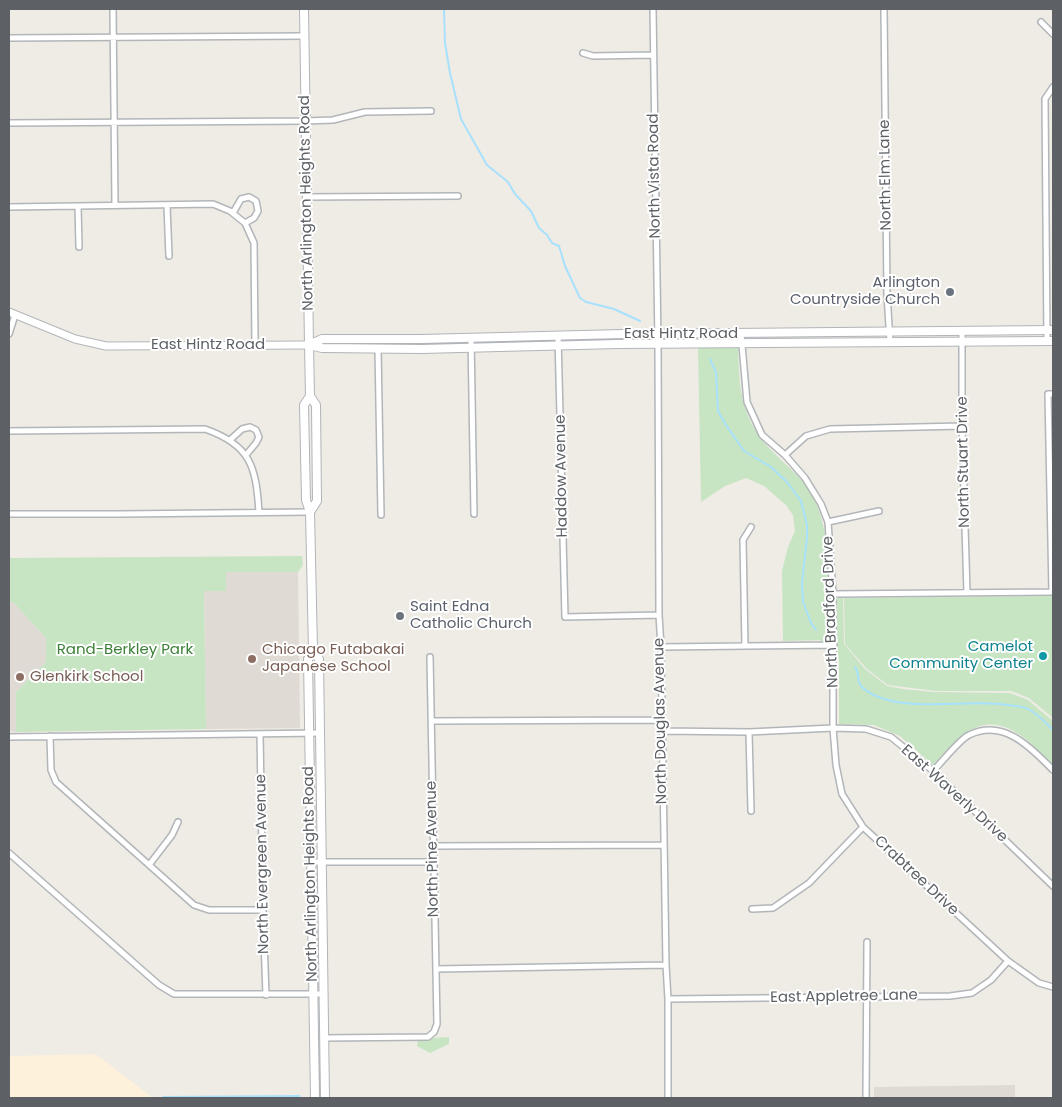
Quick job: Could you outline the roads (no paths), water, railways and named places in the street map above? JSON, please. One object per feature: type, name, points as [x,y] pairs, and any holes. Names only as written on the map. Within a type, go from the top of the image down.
[{"type":"main road","name":"North Arlington Heights Road","points":[[304,9],[310,396],[304,405],[306,500],[310,512],[313,651],[308,659],[314,1098]]},
{"type":"main road","name":"East Hintz Road","points":[[309,345],[322,339],[378,340],[657,334],[1050,330]]},
{"type":"main road","name":"East Hintz Road","points":[[309,345],[322,348],[378,349],[658,344],[1050,341]]},
{"type":"main road","name":"North Arlington Heights Road","points":[[313,651],[319,659],[325,1098]]},
{"type":"street","points":[[113,9],[115,206]]},
{"type":"street","name":"North Vista Road","points":[[653,9],[658,344]]},
{"type":"street","name":"North Elm Lane","points":[[884,9],[887,294],[890,342]]},
{"type":"street","points":[[1041,22],[1053,34]]},
{"type":"street","points":[[9,38],[304,36]]},
{"type":"street","points":[[583,53],[593,56],[653,56]]},
{"type":"street","points":[[1050,341],[1046,280],[1045,98],[1053,88]]},
{"type":"street","points":[[9,123],[306,121],[333,120],[364,112],[431,111]]},
{"type":"street","points":[[307,197],[458,196]]},
{"type":"street","points":[[233,213],[241,199],[249,197],[256,202],[258,211],[254,218],[245,222]]},
{"type":"street","points":[[9,207],[213,204],[233,213],[245,222],[254,242],[255,344]]},
{"type":"street","points":[[78,206],[79,247]]},
{"type":"street","points":[[167,206],[169,256]]},
{"type":"street","points":[[1046,280],[1053,279]]},
{"type":"street","points":[[9,334],[12,314]]},
{"type":"street","name":"East Hintz Road","points":[[12,314],[75,339],[106,346],[309,345]]},
{"type":"street","name":"North Stuart Drive","points":[[962,332],[962,426],[967,593]]},
{"type":"street","name":"North Bradford Drive","points":[[741,334],[747,402],[762,435],[785,455],[805,478],[821,504],[828,522],[833,594],[834,728]]},
{"type":"street","name":"Haddow Avenue","points":[[558,336],[565,616],[659,615]]},
{"type":"street","points":[[471,337],[474,514]]},
{"type":"street","name":"North Douglas Avenue","points":[[658,344],[659,615],[668,999],[668,1098]]},
{"type":"street","points":[[378,349],[380,515]]},
{"type":"street","points":[[833,594],[1053,592],[1048,394],[1053,394]]},
{"type":"street","points":[[785,455],[806,436],[830,428],[962,426]]},
{"type":"street","points":[[230,440],[242,429],[250,427],[256,430],[259,437],[246,455]]},
{"type":"street","points":[[9,431],[205,429],[225,436],[246,455],[257,484],[259,512]]},
{"type":"street","points":[[828,522],[879,511]]},
{"type":"street","points":[[9,514],[310,512]]},
{"type":"street","points":[[745,646],[743,540],[751,527]]},
{"type":"street","points":[[661,647],[834,645]]},
{"type":"street","name":"North Pine Avenue","points":[[324,1038],[428,1037],[434,1032],[437,1024],[430,657]]},
{"type":"street","points":[[432,721],[662,720]]},
{"type":"street","name":"East Waverly Drive","points":[[662,731],[749,732],[834,728],[866,729],[891,737],[933,771],[1053,886]]},
{"type":"street","name":"Crabtree Drive","points":[[834,728],[836,765],[842,794],[863,827],[1008,961],[1039,983],[1053,987]]},
{"type":"street","points":[[933,771],[968,735],[989,730],[1008,734],[1024,742],[1053,770]]},
{"type":"street","points":[[749,732],[751,811]]},
{"type":"street","points":[[9,737],[320,733]]},
{"type":"street","name":"North Evergreen Avenue","points":[[260,734],[266,994]]},
{"type":"street","points":[[50,736],[51,770],[56,782],[194,905],[209,910],[263,910]]},
{"type":"street","points":[[149,865],[172,835],[178,822]]},
{"type":"street","points":[[752,909],[772,908],[809,883],[863,827]]},
{"type":"street","points":[[433,846],[663,845]]},
{"type":"street","points":[[9,854],[159,985],[174,994],[324,994]]},
{"type":"street","points":[[311,862],[433,862]]},
{"type":"street","points":[[866,1098],[867,942]]},
{"type":"street","name":"East Appletree Lane","points":[[668,999],[950,996],[972,993],[991,980],[1008,961]]},
{"type":"street","points":[[436,969],[666,965]]},
{"type":"water","points":[[300,1095],[301,1098],[164,1098],[162,1096]]},
{"type":"waterway","points":[[444,9],[445,43],[461,119],[487,165],[508,182],[515,194],[531,211],[539,228],[552,243],[559,246],[565,266],[580,298],[586,302],[614,309],[640,321]]},
{"type":"waterway","points":[[710,359],[716,372],[718,411],[726,425],[744,451],[771,467],[787,482],[801,501],[807,525],[802,583],[803,602],[811,623],[816,630]]},
{"type":"waterway","points":[[855,667],[860,685],[875,696],[911,704],[991,703],[1022,707],[1036,714],[1053,730]]},
{"type":"place","name":"Arlington Countryside Church","points":[[950,292]]},
{"type":"place","name":"Saint Edna Catholic Church","points":[[400,616]]},
{"type":"place","name":"Camelot Community Center","points":[[1043,656]]},
{"type":"place","name":"Chicago Futabakai Japanese School","points":[[252,659]]},
{"type":"place","name":"Glenkirk School","points":[[20,677]]},
{"type":"park label","name":"Rand-Berkley Park","points":[[125,650]]}]
